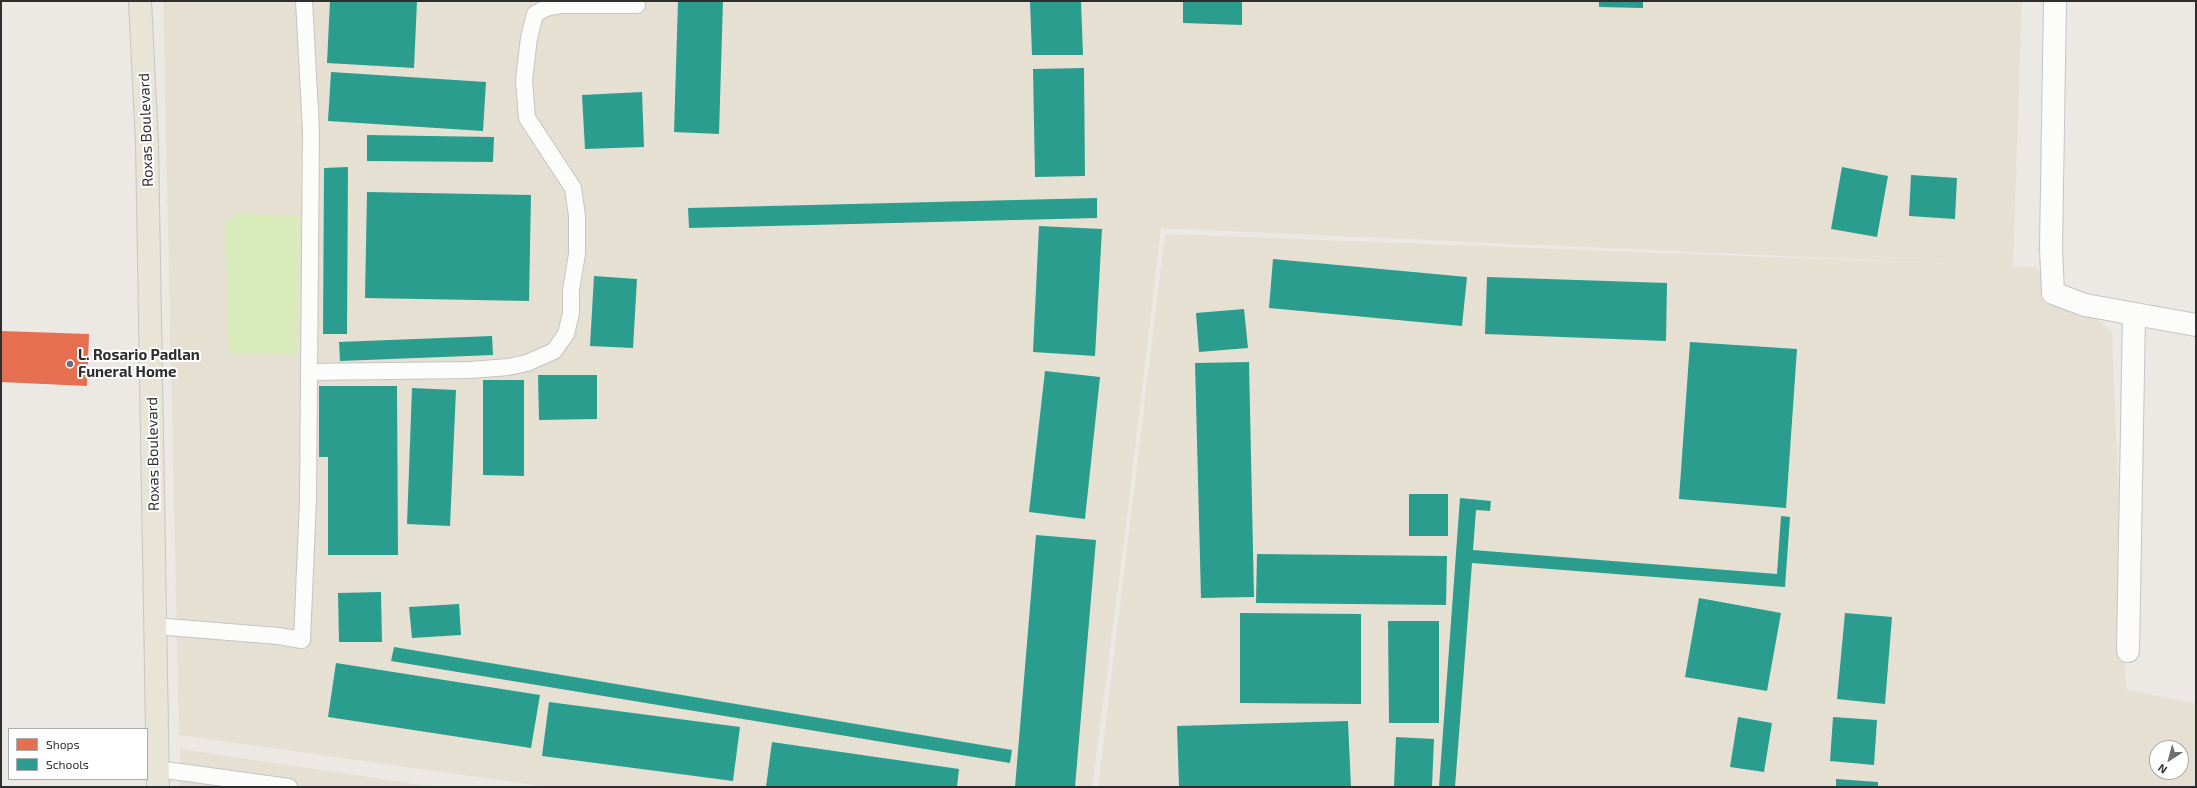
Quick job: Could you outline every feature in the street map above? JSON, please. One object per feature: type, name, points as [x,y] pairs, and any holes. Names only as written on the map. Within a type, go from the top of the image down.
[{"type":"main road","name":"Roxas Boulevard","points":[[140,1],[148,152],[158,778]]},
{"type":"street","points":[[2055,1],[2052,248],[2053,293],[2085,305],[2196,325]]},
{"type":"street","points":[[2128,651],[2134,315]]},
{"type":"lane","points":[[155,626],[278,636],[302,640],[308,499],[311,130],[304,1]]},
{"type":"lane","points":[[309,372],[471,370],[508,367],[527,363],[554,351],[566,334],[572,313],[572,290],[578,254],[577,216],[573,188],[528,118],[524,80],[533,20],[535,14],[546,8],[562,5],[637,5]]},
{"type":"lane","points":[[158,778],[289,787]]},
{"type":"shaded area","points":[[163,1],[2022,1],[2013,266],[2035,267],[2112,331],[2126,689],[2196,704],[2196,787],[1098,787],[1165,234],[1982,265],[1161,228],[1126,526],[1092,787],[549,787],[179,735]]},
{"type":"shaded area","points":[[180,749],[436,787],[179,787]]},
{"type":"green space","points":[[235,214],[300,215],[298,355],[229,353],[225,219],[234,219]]},
{"type":"building: Shops","points":[[1,331],[89,334],[87,386],[1,382]]},
{"type":"building: Schools","points":[[330,1],[417,1],[414,68],[327,63]]},
{"type":"building: Schools","points":[[678,1],[723,1],[719,134],[674,132]]},
{"type":"building: Schools","points":[[1030,1],[1081,1],[1083,55],[1032,55]]},
{"type":"building: Schools","points":[[1183,1],[1242,1],[1242,25],[1183,23]]},
{"type":"building: Schools","points":[[1599,1],[1643,1],[1643,8],[1599,7]]},
{"type":"building: Schools","points":[[1084,68],[1085,176],[1035,177],[1033,69]]},
{"type":"building: Schools","points":[[331,72],[486,82],[483,131],[328,121]]},
{"type":"building: Schools","points":[[642,92],[644,147],[585,149],[582,95]]},
{"type":"building: Schools","points":[[367,135],[494,137],[493,162],[367,161]]},
{"type":"building: Schools","points":[[348,167],[347,334],[323,334],[324,168]]},
{"type":"building: Schools","points":[[1842,167],[1888,176],[1877,237],[1831,229]]},
{"type":"building: Schools","points":[[1911,175],[1957,178],[1955,219],[1909,216]]},
{"type":"building: Schools","points":[[367,192],[531,195],[529,301],[365,298]]},
{"type":"building: Schools","points":[[1097,198],[1097,218],[689,228],[688,208]]},
{"type":"building: Schools","points":[[1039,226],[1102,229],[1095,356],[1033,352]]},
{"type":"building: Schools","points":[[1273,259],[1467,277],[1462,326],[1269,308]]},
{"type":"building: Schools","points":[[594,276],[637,279],[633,348],[590,346]]},
{"type":"building: Schools","points":[[1487,277],[1667,283],[1666,341],[1485,334]]},
{"type":"building: Schools","points":[[1244,309],[1248,348],[1199,352],[1196,313]]},
{"type":"building: Schools","points":[[492,336],[493,355],[340,361],[339,342]]},
{"type":"building: Schools","points":[[1690,342],[1797,349],[1786,508],[1679,499]]},
{"type":"building: Schools","points":[[1249,362],[1254,597],[1201,598],[1195,363]]},
{"type":"building: Schools","points":[[1045,371],[1100,377],[1085,519],[1029,512]]},
{"type":"building: Schools","points":[[538,375],[597,375],[597,419],[539,420]]},
{"type":"building: Schools","points":[[483,380],[524,380],[524,476],[483,475]]},
{"type":"building: Schools","points":[[319,386],[397,386],[398,555],[328,555],[328,457],[319,457]]},
{"type":"building: Schools","points":[[412,388],[456,390],[450,526],[407,524]]},
{"type":"building: Schools","points":[[1409,494],[1448,494],[1448,536],[1409,536]]},
{"type":"building: Schools","points":[[1460,498],[1491,501],[1490,511],[1476,510],[1473,550],[1777,574],[1781,516],[1790,517],[1785,587],[1472,563],[1455,787],[1439,787]]},
{"type":"building: Schools","points":[[1036,535],[1096,540],[1075,787],[1015,787]]},
{"type":"building: Schools","points":[[1257,554],[1447,556],[1446,605],[1256,603]]},
{"type":"building: Schools","points":[[381,592],[382,642],[339,642],[338,593]]},
{"type":"building: Schools","points":[[1699,598],[1781,613],[1767,691],[1685,677]]},
{"type":"building: Schools","points":[[459,604],[461,635],[412,638],[409,607]]},
{"type":"building: Schools","points":[[1240,613],[1361,614],[1361,704],[1240,703]]},
{"type":"building: Schools","points":[[1845,613],[1892,617],[1885,704],[1837,699]]},
{"type":"building: Schools","points":[[1388,621],[1439,621],[1439,723],[1389,723]]},
{"type":"building: Schools","points":[[394,647],[1012,750],[1010,763],[391,661]]},
{"type":"building: Schools","points":[[336,663],[540,695],[531,748],[328,717]]},
{"type":"building: Schools","points":[[549,702],[740,727],[733,781],[542,756]]},
{"type":"building: Schools","points":[[1738,717],[1772,723],[1764,772],[1730,767]]},
{"type":"building: Schools","points":[[1833,717],[1877,720],[1874,765],[1830,761]]},
{"type":"building: Schools","points":[[1348,721],[1351,787],[1179,787],[1177,726]]},
{"type":"building: Schools","points":[[1396,737],[1434,739],[1432,787],[1394,787]]},
{"type":"building: Schools","points":[[772,742],[959,769],[957,787],[766,787]]},
{"type":"building: Schools","points":[[1836,779],[1878,782],[1878,787],[1836,787]]},
{"type":"place","name":"L. Rosario Padlan Funeral Home","points":[[70,364]]}]
